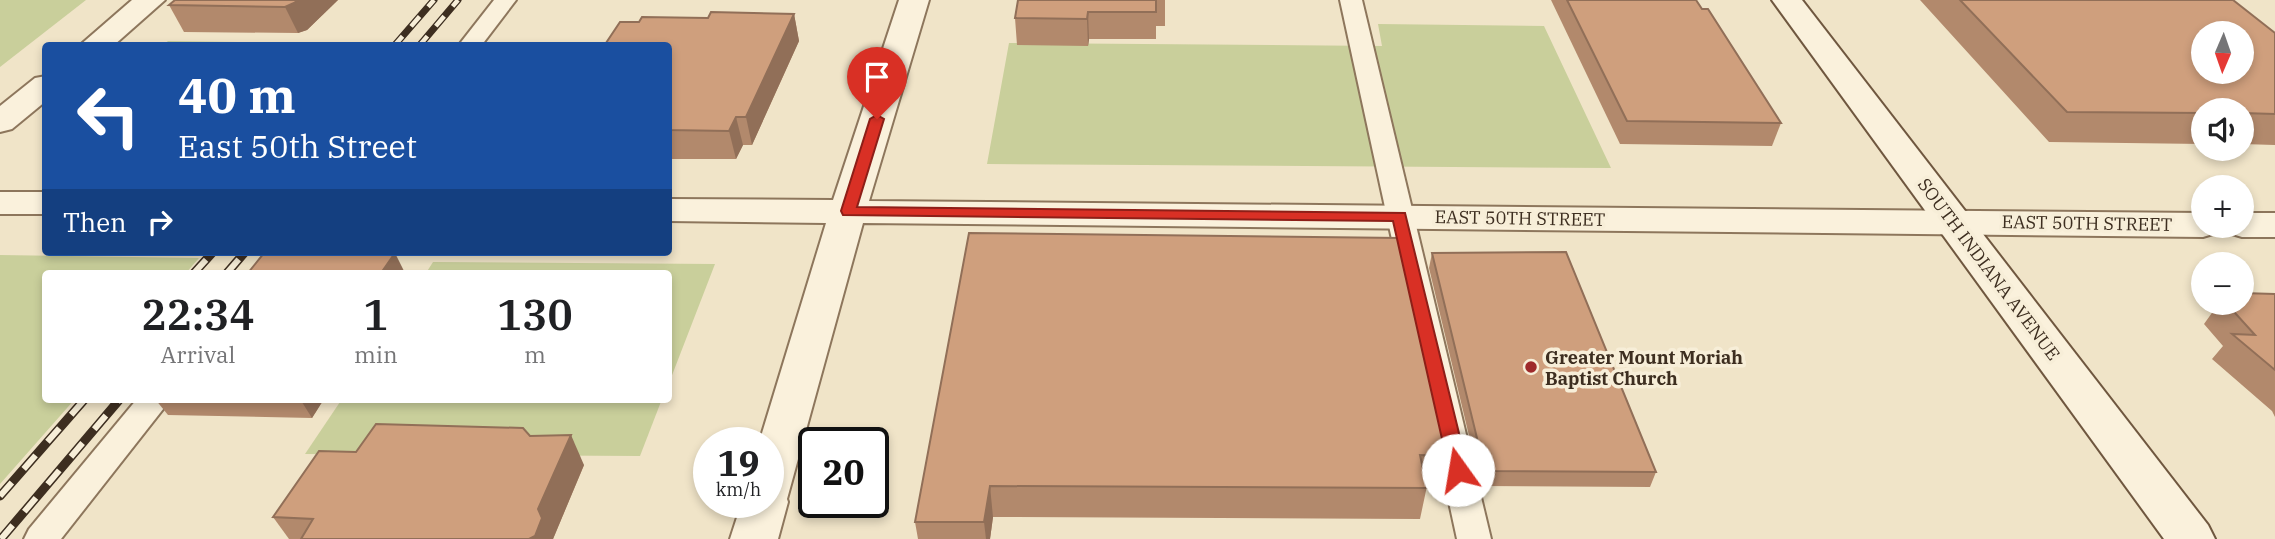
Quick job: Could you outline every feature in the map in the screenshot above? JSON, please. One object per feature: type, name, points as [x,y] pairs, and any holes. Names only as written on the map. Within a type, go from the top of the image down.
[{"type":"street","points":[[99,42],[149,0]]},
{"type":"street","points":[[784,434],[848,211],[914,0]]},
{"type":"street","name":"SOUTH INDIANA AVENUE","points":[[1787,0],[2191,539]]},
{"type":"street","points":[[0,122],[42,88]]},
{"type":"street","points":[[0,203],[42,204]]},
{"type":"street","name":"EAST 50TH STREET","points":[[672,209],[2191,225]]},
{"type":"street","points":[[2254,225],[2275,225]]},
{"type":"street","points":[[754,539],[760,518]]},
{"type":"lane","points":[[472,42],[505,0]]},
{"type":"lane","points":[[1351,0],[1474,539]]},
{"type":"lane","points":[[41,539],[153,403]]},
{"type":"green space","points":[[0,0],[86,0],[0,67]]},
{"type":"green space","points":[[1378,24],[1544,26],[1611,168],[987,164],[1009,43],[1382,46]]},
{"type":"green space","points":[[168,41],[240,42],[167,42]]},
{"type":"green space","points":[[0,255],[199,258],[189,270],[42,270],[42,403],[71,403],[0,484]]},
{"type":"green space","points":[[433,262],[715,264],[672,375],[672,270],[428,270]]},
{"type":"green space","points":[[339,403],[660,403],[640,456],[305,454]]},
{"type":"building","points":[[175,0],[298,0],[285,7],[169,5]]},
{"type":"building","points":[[1018,0],[1156,0],[1156,12],[1088,12],[1087,19],[1015,18]]},
{"type":"building","points":[[1567,0],[1696,0],[1702,9],[1708,9],[1781,123],[1627,121]]},
{"type":"building","points":[[1960,0],[2233,0],[2275,33],[2275,114],[2254,113],[2254,98],[2191,98],[2191,113],[2067,112]]},
{"type":"building","points":[[711,12],[794,14],[746,117],[736,117],[729,131],[672,130],[672,42],[607,42],[620,22],[639,22],[642,17],[708,18]]},
{"type":"building","points":[[969,233],[1401,238],[1450,456],[1420,455],[1427,488],[990,486],[984,522],[915,522]]},
{"type":"building","name":"Greater Mount Moriah Baptist Church","points":[[1566,252],[1656,472],[1485,471],[1432,253]]},
{"type":"building","points":[[262,256],[393,256],[383,270],[250,270]]},
{"type":"building","points":[[2254,293],[2275,294],[2275,370],[2232,334],[2255,335],[2237,315],[2254,315]]},
{"type":"building","points":[[376,424],[523,428],[530,436],[571,435],[538,509],[542,518],[535,536],[529,539],[301,539],[313,519],[273,517],[319,451],[356,452]]},
{"type":"railway","points":[[397,42],[434,0]]},
{"type":"railway","points":[[422,42],[458,0]]},
{"type":"railway","points":[[197,270],[209,256]]},
{"type":"railway","points":[[230,270],[242,256]]},
{"type":"railway","points":[[0,496],[81,403]]},
{"type":"railway","points":[[1,539],[117,403]]},
{"type":"place","name":"Greater Mount Moriah Baptist Church","points":[[1531,367]]},
{"type":"route","points":[[877,119],[848,211],[1400,217],[1458,470]]}]
